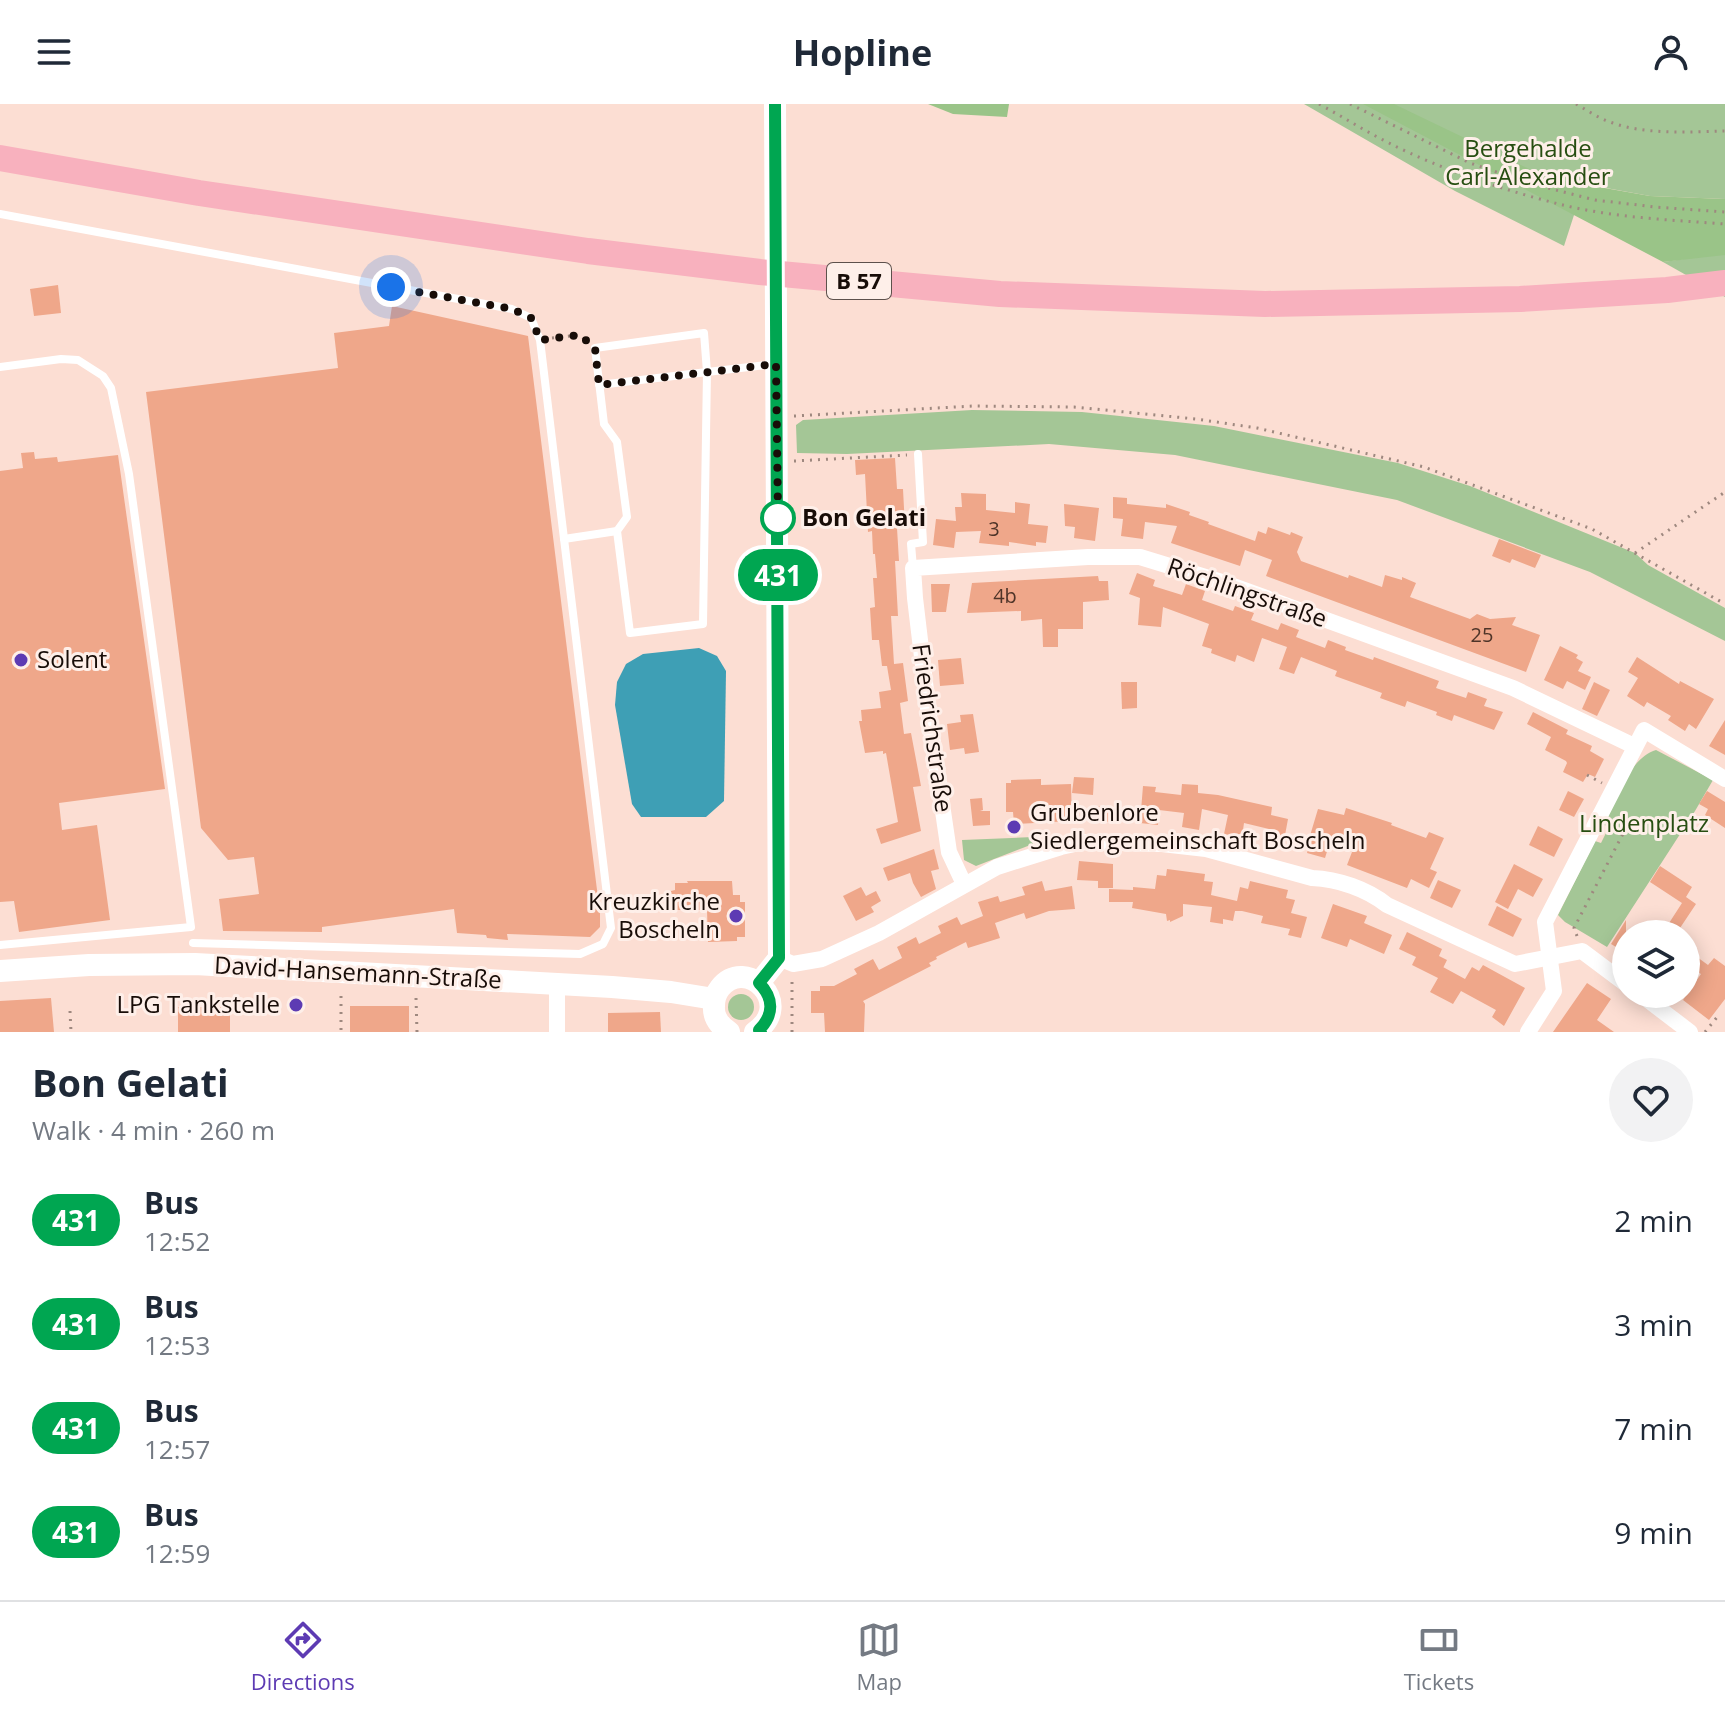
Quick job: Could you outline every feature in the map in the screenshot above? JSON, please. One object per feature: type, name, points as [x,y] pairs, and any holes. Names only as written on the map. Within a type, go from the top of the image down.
[{"type":"main road","name":"B 57","points":[[0,158],[199,193],[588,251],[760,272],[1000,294],[1281,303],[1520,299],[1667,290],[1725,283]]},
{"type":"street","points":[[759,983],[779,958],[775,104]]},
{"type":"street","name":"Röchlingstraße","points":[[913,568],[1088,557],[1140,557],[1225,583],[1513,688],[1634,746]]},
{"type":"street","name":"Friedrichstraße","points":[[913,568],[921,655],[949,852],[964,884]]},
{"type":"street","points":[[1528,1032],[1554,991],[1545,922],[1644,730],[1725,779]]},
{"type":"street","points":[[779,958],[793,964],[822,959],[879,933],[997,867],[1084,842],[1162,844],[1206,849],[1312,878],[1330,879],[1375,896],[1387,905],[1515,964],[1582,951],[1612,974]]},
{"type":"street","name":"David-Hansemann-Straße","points":[[0,971],[194,953],[671,992],[714,999]]},
{"type":"street","points":[[729,1032],[715,1017],[714,999],[724,984],[742,977],[759,983],[770,997],[766,1023],[758,1031]]},
{"type":"street","points":[[557,985],[557,1032]]},
{"type":"street","points":[[1658,1008],[1690,1032]]},
{"type":"lane","points":[[0,214],[512,309],[531,318],[540,340],[611,928],[603,944],[580,954],[194,953],[129,474],[111,388],[103,376],[78,360],[61,359],[0,367]]},
{"type":"lane","points":[[704,333],[707,372],[703,624],[630,633],[617,531],[627,517],[617,442],[604,424],[595,348],[704,333]]},
{"type":"lane","points":[[599,385],[776,364]]},
{"type":"lane","points":[[913,568],[911,544],[923,542],[918,454]]},
{"type":"lane","points":[[564,539],[617,531]]},
{"type":"lane","points":[[0,945],[191,927]]},
{"type":"path","points":[[1319,104],[1390,144],[1460,173],[1522,193],[1614,215],[1725,224]]},
{"type":"path","points":[[1350,104],[1470,163],[1532,184],[1595,200],[1725,212]]},
{"type":"path","points":[[1576,104],[1610,123],[1642,129],[1673,133],[1725,131]]},
{"type":"path","points":[[540,340],[580,335],[595,348]]},
{"type":"path","points":[[776,417],[973,406],[1074,407],[1242,426],[1424,467],[1592,529],[1725,604]]},
{"type":"path","points":[[791,461],[918,454]]},
{"type":"path","points":[[1635,553],[1725,492]]},
{"type":"path","points":[[1582,951],[1574,928],[1627,826]]},
{"type":"path","points":[[341,996],[341,1032]]},
{"type":"path","points":[[416,998],[417,1032]]},
{"type":"path","points":[[70,1011],[71,1032]]},
{"type":"path","points":[[1705,1032],[1718,1016]]},
{"type":"green space","points":[[928,104],[1009,104],[1007,117],[953,114]]},
{"type":"green space","name":"Bergehalde Carl-Alexander","points":[[1304,104],[1725,104],[1725,199],[1650,196],[1584,184],[1564,246],[1455,191]]},
{"type":"green space","points":[[1363,104],[1394,104],[1548,178],[1650,196],[1725,199],[1725,255],[1663,262]]},
{"type":"green space","points":[[1725,253],[1725,297],[1663,262]]},
{"type":"green space","points":[[972,410],[1082,412],[1214,426],[1398,463],[1470,486],[1635,553],[1648,565],[1725,608],[1725,641],[1590,572],[1397,500],[1175,455],[1049,444],[847,454],[797,453],[796,425],[803,420]]},
{"type":"green space","name":"Lindenplatz","points":[[1656,750],[1713,780],[1624,920],[1612,920],[1612,939],[1607,947],[1558,915],[1595,841],[1601,843],[1609,827],[1604,825],[1624,781],[1646,755]]},
{"type":"green space","points":[[1033,837],[1033,844],[976,866],[964,860],[962,840]]},
{"type":"green space","points":[[741,994],[751,997],[754,1007],[751,1017],[741,1020],[731,1017],[728,1007],[731,997]]},
{"type":"water","points":[[699,648],[717,656],[726,671],[724,801],[706,817],[641,817],[632,804],[615,705],[617,682],[626,664],[643,654]]},
{"type":"building","points":[[58,285],[61,313],[34,316],[30,289]]},
{"type":"building","points":[[392,306],[528,336],[600,914],[600,927],[590,937],[507,934],[508,940],[457,933],[454,909],[322,927],[322,932],[223,931],[219,899],[259,894],[254,857],[228,860],[201,828],[146,392],[338,368],[334,333],[389,326]]},
{"type":"building","points":[[34,452],[35,459],[57,457],[58,462],[118,455],[165,789],[59,803],[62,830],[97,825],[110,920],[19,932],[14,901],[0,902],[0,471],[23,468],[21,453]]},
{"type":"building","points":[[895,458],[897,489],[903,489],[905,527],[897,528],[898,616],[891,616],[894,664],[903,663],[908,701],[900,703],[904,734],[911,733],[921,786],[913,787],[921,831],[881,844],[876,829],[898,822],[886,753],[865,753],[859,721],[862,721],[861,710],[881,708],[879,692],[891,690],[887,666],[882,666],[879,640],[872,640],[870,608],[875,607],[875,554],[872,531],[868,532],[865,474],[856,475],[855,460]]},
{"type":"building","points":[[961,493],[986,494],[986,510],[1015,513],[1015,502],[1030,504],[1028,524],[1048,526],[1046,543],[1036,542],[1036,546],[1009,542],[1009,546],[979,543],[981,531],[956,532],[954,548],[933,545],[936,519],[956,521],[955,507],[962,507]]},
{"type":"building","points":[[1113,497],[1127,498],[1127,504],[1166,508],[1166,504],[1255,541],[1258,531],[1266,534],[1268,527],[1290,535],[1291,532],[1303,537],[1297,552],[1301,561],[1382,587],[1385,575],[1402,580],[1402,577],[1416,583],[1410,597],[1470,619],[1477,614],[1490,619],[1516,617],[1512,625],[1540,635],[1526,672],[1266,576],[1272,560],[1245,550],[1240,566],[1171,543],[1177,526],[1145,522],[1143,539],[1121,536],[1123,519],[1113,518]]},
{"type":"building","points":[[1064,504],[1099,508],[1095,541],[1074,538],[1075,527],[1065,526]]},
{"type":"building","points":[[1499,539],[1541,555],[1535,568],[1512,559],[1510,563],[1492,556]]},
{"type":"building","points":[[1137,573],[1155,580],[1153,586],[1182,595],[1186,584],[1205,591],[1202,600],[1233,611],[1235,606],[1254,613],[1251,620],[1278,630],[1281,623],[1299,630],[1296,637],[1325,648],[1328,640],[1346,647],[1345,650],[1373,660],[1374,657],[1439,681],[1436,688],[1466,698],[1468,692],[1487,699],[1484,706],[1503,712],[1494,730],[1454,715],[1452,721],[1407,701],[1405,707],[1380,698],[1382,693],[1335,676],[1337,671],[1301,657],[1294,674],[1279,669],[1287,647],[1262,638],[1254,662],[1237,655],[1235,662],[1211,653],[1212,649],[1202,646],[1209,624],[1163,607],[1161,627],[1138,625],[1140,598],[1129,594]]},
{"type":"building","points":[[1098,576],[1099,581],[1108,581],[1109,600],[1083,602],[1083,629],[1058,629],[1058,647],[1043,647],[1042,619],[1021,621],[1021,611],[967,613],[972,583]]},
{"type":"building","points":[[931,584],[950,584],[946,612],[932,612]]},
{"type":"building","points":[[1560,646],[1578,655],[1576,658],[1583,662],[1578,671],[1591,677],[1585,690],[1567,681],[1563,689],[1544,680]]},
{"type":"building","points":[[1637,657],[1679,684],[1680,681],[1714,699],[1696,729],[1689,724],[1685,731],[1668,720],[1671,716],[1647,702],[1644,707],[1627,696],[1638,678],[1628,672]]},
{"type":"building","points":[[961,658],[964,684],[940,686],[938,660]]},
{"type":"building","points":[[1121,682],[1137,682],[1137,708],[1122,709]]},
{"type":"building","points":[[1594,682],[1610,690],[1597,716],[1582,709]]},
{"type":"building","points":[[1533,712],[1568,730],[1566,734],[1592,746],[1590,751],[1604,759],[1595,777],[1588,774],[1583,782],[1563,772],[1566,761],[1545,750],[1551,737],[1527,724]]},
{"type":"building","points":[[973,714],[979,752],[965,754],[964,748],[950,750],[947,724],[961,722],[960,715]]},
{"type":"building","points":[[1725,720],[1725,755],[1709,746]]},
{"type":"building","points":[[1074,777],[1094,778],[1093,795],[1072,793]]},
{"type":"building","points":[[1041,779],[1041,785],[1071,784],[1072,821],[1014,824],[1013,812],[1006,812],[1006,783],[1011,783],[1011,780]]},
{"type":"building","points":[[1182,784],[1198,785],[1198,793],[1272,807],[1271,815],[1288,819],[1283,846],[1266,842],[1269,829],[1244,823],[1242,837],[1224,834],[1228,815],[1202,809],[1199,830],[1182,827],[1184,813],[1159,810],[1158,825],[1140,823],[1143,786],[1156,787],[1155,792],[1181,795]]},
{"type":"building","points":[[1568,791],[1584,799],[1574,817],[1559,810]]},
{"type":"building","points":[[1707,791],[1725,802],[1725,828],[1705,815],[1708,809],[1699,804]]},
{"type":"building","points":[[982,798],[983,810],[980,811],[990,811],[990,825],[973,826],[970,799]]},
{"type":"building","points":[[1097,806],[1115,807],[1115,822],[1097,821]]},
{"type":"building","points":[[1346,808],[1426,838],[1429,832],[1444,838],[1430,869],[1437,872],[1429,888],[1411,879],[1407,888],[1347,865],[1352,852],[1329,845],[1325,858],[1307,853],[1318,809],[1344,815]]},
{"type":"building","points":[[1538,826],[1563,839],[1554,857],[1529,845]]},
{"type":"building","points":[[934,849],[939,869],[931,871],[936,889],[921,897],[910,873],[888,881],[883,868]]},
{"type":"building","points":[[1079,861],[1113,864],[1113,888],[1098,888],[1098,881],[1077,880]]},
{"type":"building","points":[[1514,864],[1543,879],[1533,897],[1518,889],[1508,909],[1495,902]]},
{"type":"building","points":[[1660,866],[1692,887],[1686,897],[1696,904],[1685,920],[1671,920],[1682,903],[1650,882]]},
{"type":"building","points":[[1167,869],[1205,874],[1204,881],[1213,882],[1211,895],[1237,901],[1240,887],[1248,889],[1250,881],[1288,890],[1286,898],[1295,900],[1291,913],[1307,917],[1301,938],[1288,935],[1290,929],[1261,923],[1263,916],[1242,911],[1235,911],[1233,921],[1223,919],[1223,924],[1210,922],[1212,907],[1183,904],[1183,916],[1170,922],[1166,914],[1132,908],[1133,902],[1109,902],[1109,889],[1155,889],[1157,875],[1166,876]]},
{"type":"building","points":[[1438,880],[1461,890],[1452,908],[1430,898]]},
{"type":"building","points":[[732,881],[733,895],[740,895],[740,902],[745,902],[745,937],[737,937],[737,941],[708,942],[707,910],[671,910],[671,891],[675,890],[675,883]]},
{"type":"building","points":[[1042,881],[1045,891],[1072,886],[1075,909],[1049,911],[1026,919],[1024,913],[995,923],[1000,938],[968,948],[966,942],[936,957],[929,963],[931,966],[863,1001],[864,1032],[825,1032],[824,1013],[811,1013],[811,991],[820,991],[820,986],[834,986],[857,974],[854,969],[873,959],[879,970],[902,958],[897,947],[916,937],[919,944],[941,933],[938,926],[957,917],[961,925],[983,916],[978,902],[998,896],[1000,902],[1025,895],[1022,887]]},
{"type":"building","points":[[861,887],[866,896],[876,891],[881,901],[871,907],[874,912],[856,921],[843,896]]},
{"type":"building","points":[[1333,904],[1367,916],[1364,923],[1392,935],[1384,954],[1350,939],[1347,947],[1321,938]]},
{"type":"building","points":[[1497,906],[1522,919],[1513,937],[1488,925]]},
{"type":"building","points":[[1407,932],[1442,949],[1439,956],[1447,960],[1443,967],[1465,979],[1472,967],[1479,971],[1483,965],[1525,988],[1504,1026],[1492,1017],[1496,1010],[1461,991],[1453,1004],[1430,992],[1438,978],[1412,965],[1416,957],[1399,949]]},
{"type":"building","points":[[1714,958],[1725,966],[1725,999],[1709,1020],[1693,1008],[1700,1008],[1700,959],[1708,965]]},
{"type":"building","points":[[1587,983],[1611,999],[1597,1020],[1614,1032],[1553,1032]]},
{"type":"building","points":[[51,998],[54,1032],[0,1032],[0,1001]]},
{"type":"building","points":[[350,1006],[409,1006],[409,1032],[350,1032]]},
{"type":"building","points":[[178,1007],[230,1007],[230,1032],[178,1032]]},
{"type":"building","points":[[660,1012],[661,1032],[608,1032],[608,1013]]},
{"type":"bus line","name":"431","points":[[761,1032],[759,1030],[766,1023],[771,1006],[770,997],[759,983],[779,958],[775,104]]},
{"type":"place","name":"Bon Gelati","points":[[778,518]]},
{"type":"place","name":"Solent","points":[[21,660]]},
{"type":"place","name":"Grubenlore Siedlergemeinschaft Boscheln","points":[[1014,827]]},
{"type":"place","name":"Kreuzkirche Boscheln","points":[[736,916]]},
{"type":"place","name":"LPG Tankstelle","points":[[296,1005]]},
{"type":"route","points":[[391,287],[512,309],[531,318],[540,340],[580,335],[595,348],[599,385],[776,364],[778,518]]}]
